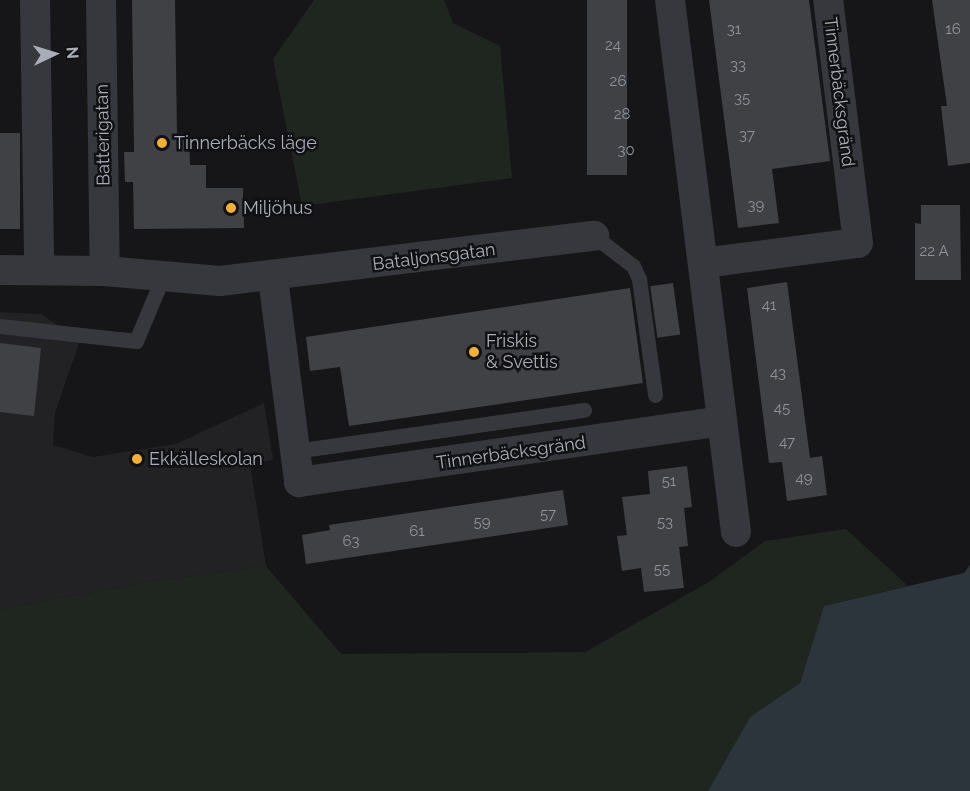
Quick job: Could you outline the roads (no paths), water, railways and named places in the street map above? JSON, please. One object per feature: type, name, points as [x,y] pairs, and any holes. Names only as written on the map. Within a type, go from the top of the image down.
[{"type":"street","points":[[35,0],[39,269]]},
{"type":"street","name":"Batterigatan","points":[[101,0],[105,270]]},
{"type":"street","points":[[670,0],[736,532]]},
{"type":"street","name":"Tinnerbäcksgränd","points":[[703,263],[858,243],[828,0]]},
{"type":"street","name":"Bataljonsgatan","points":[[0,270],[105,270],[220,281],[273,278],[594,236]]},
{"type":"street","points":[[273,278],[295,451]]},
{"type":"street","name":"Tinnerbäcksgränd","points":[[295,451],[299,482],[722,421]]},
{"type":"lane","points":[[594,236],[633,266],[639,279],[655,395]]},
{"type":"lane","points":[[0,326],[136,341],[164,274]]},
{"type":"lane","points":[[295,451],[584,410]]},
{"type":"place","name":"Tinnerbäcks läge","points":[[162,143]]},
{"type":"place","name":"Miljöhus","points":[[231,208]]},
{"type":"place","name":"Friskis & Svettis","points":[[474,352]]},
{"type":"place","name":"Ekkälleskolan","points":[[137,459]]}]
